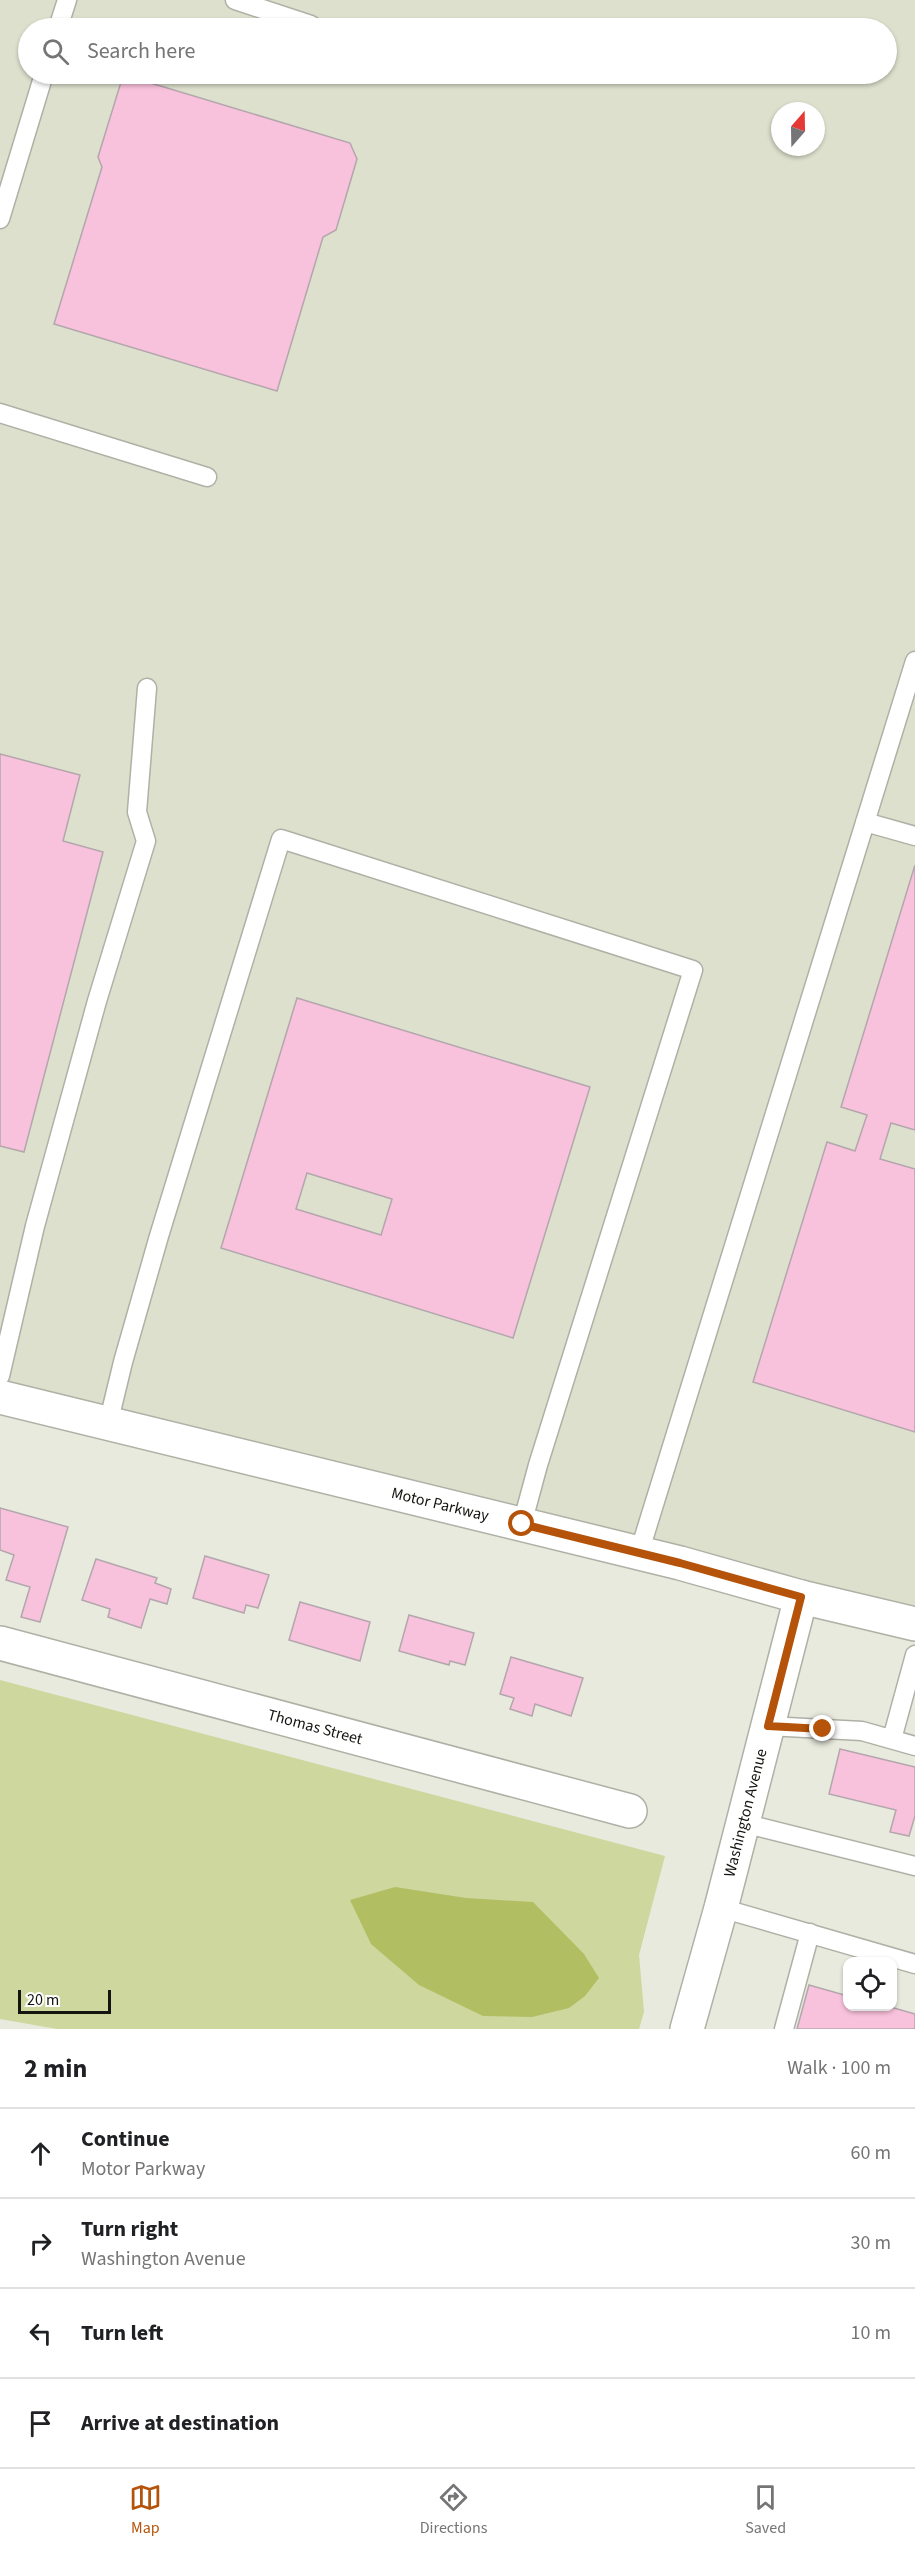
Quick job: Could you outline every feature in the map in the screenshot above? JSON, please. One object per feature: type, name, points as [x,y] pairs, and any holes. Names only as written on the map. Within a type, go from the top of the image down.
[{"type":"street","name":"Motor Parkway","points":[[0,1397],[639,1553],[801,1597],[915,1624]]},
{"type":"street","name":"Washington Avenue","points":[[687,2029],[721,1908],[801,1597]]},
{"type":"street","name":"Thomas Street","points":[[0,1643],[630,1811]]},
{"type":"lane","points":[[61,18],[67,0]]},
{"type":"lane","points":[[235,0],[288,18]]},
{"type":"lane","points":[[0,219],[41,84]]},
{"type":"lane","points":[[0,413],[207,477]]},
{"type":"lane","points":[[639,1553],[915,661]]},
{"type":"lane","points":[[0,1376],[35,1226],[97,1001],[146,841],[136,812],[147,688]]},
{"type":"lane","points":[[865,822],[915,836]]},
{"type":"lane","points":[[108,1424],[159,1236],[281,839],[693,970],[538,1465],[522,1524]]},
{"type":"lane","points":[[892,1739],[915,1655]]},
{"type":"lane","points":[[768,1726],[862,1731],[915,1746]]},
{"type":"lane","points":[[743,1823],[915,1866]]},
{"type":"lane","points":[[721,1908],[915,1964]]},
{"type":"lane","points":[[784,2029],[810,1933]]},
{"type":"shaded area","points":[[0,0],[915,0],[915,1626],[0,1394]]},
{"type":"shaded area","points":[[0,1680],[665,1856],[639,1955],[644,2012],[639,2029],[57,2029],[0,2019]]},
{"type":"shaded area","points":[[395,1887],[466,1898],[533,1902],[584,1954],[599,1978],[585,1996],[569,2008],[532,2017],[483,2016],[419,1985],[371,1944],[350,1900]]},
{"type":"building","points":[[120,84],[154,84],[350,143],[357,159],[336,230],[323,237],[277,391],[54,324],[102,167],[98,157]]},
{"type":"building","points":[[0,754],[80,775],[63,841],[103,852],[24,1152],[0,1146]]},
{"type":"building","points":[[915,865],[915,1130],[891,1123],[880,1159],[915,1169],[915,1432],[753,1382],[827,1142],[855,1151],[867,1115],[841,1107]]},
{"type":"building","points":[[297,998],[590,1087],[513,1338],[221,1248]],"holes":[[[307,1173],[392,1199],[381,1235],[296,1209]]]},
{"type":"building","points":[[0,1508],[68,1527],[40,1622],[21,1617],[30,1587],[6,1580],[14,1555],[0,1550]]},
{"type":"building","points":[[205,1556],[269,1575],[258,1608],[246,1605],[244,1613],[193,1598]]},
{"type":"building","points":[[96,1559],[157,1578],[155,1583],[171,1589],[167,1604],[150,1599],[141,1628],[108,1617],[110,1609],[82,1600]]},
{"type":"building","points":[[300,1602],[370,1622],[360,1661],[289,1640]]},
{"type":"building","points":[[409,1615],[474,1633],[465,1665],[450,1661],[449,1665],[399,1651]]},
{"type":"building","points":[[511,1657],[583,1678],[571,1716],[535,1704],[532,1716],[510,1709],[514,1698],[500,1694]]},
{"type":"building","points":[[840,1749],[915,1767],[915,1816],[909,1836],[890,1832],[896,1810],[829,1794]]},
{"type":"building","points":[[809,1985],[843,1995],[843,2011],[897,2011],[897,2009],[915,2014],[915,2029],[797,2029]]},
{"type":"route","points":[[522,1524],[680,1563],[801,1597],[768,1726],[823,1729]]}]
